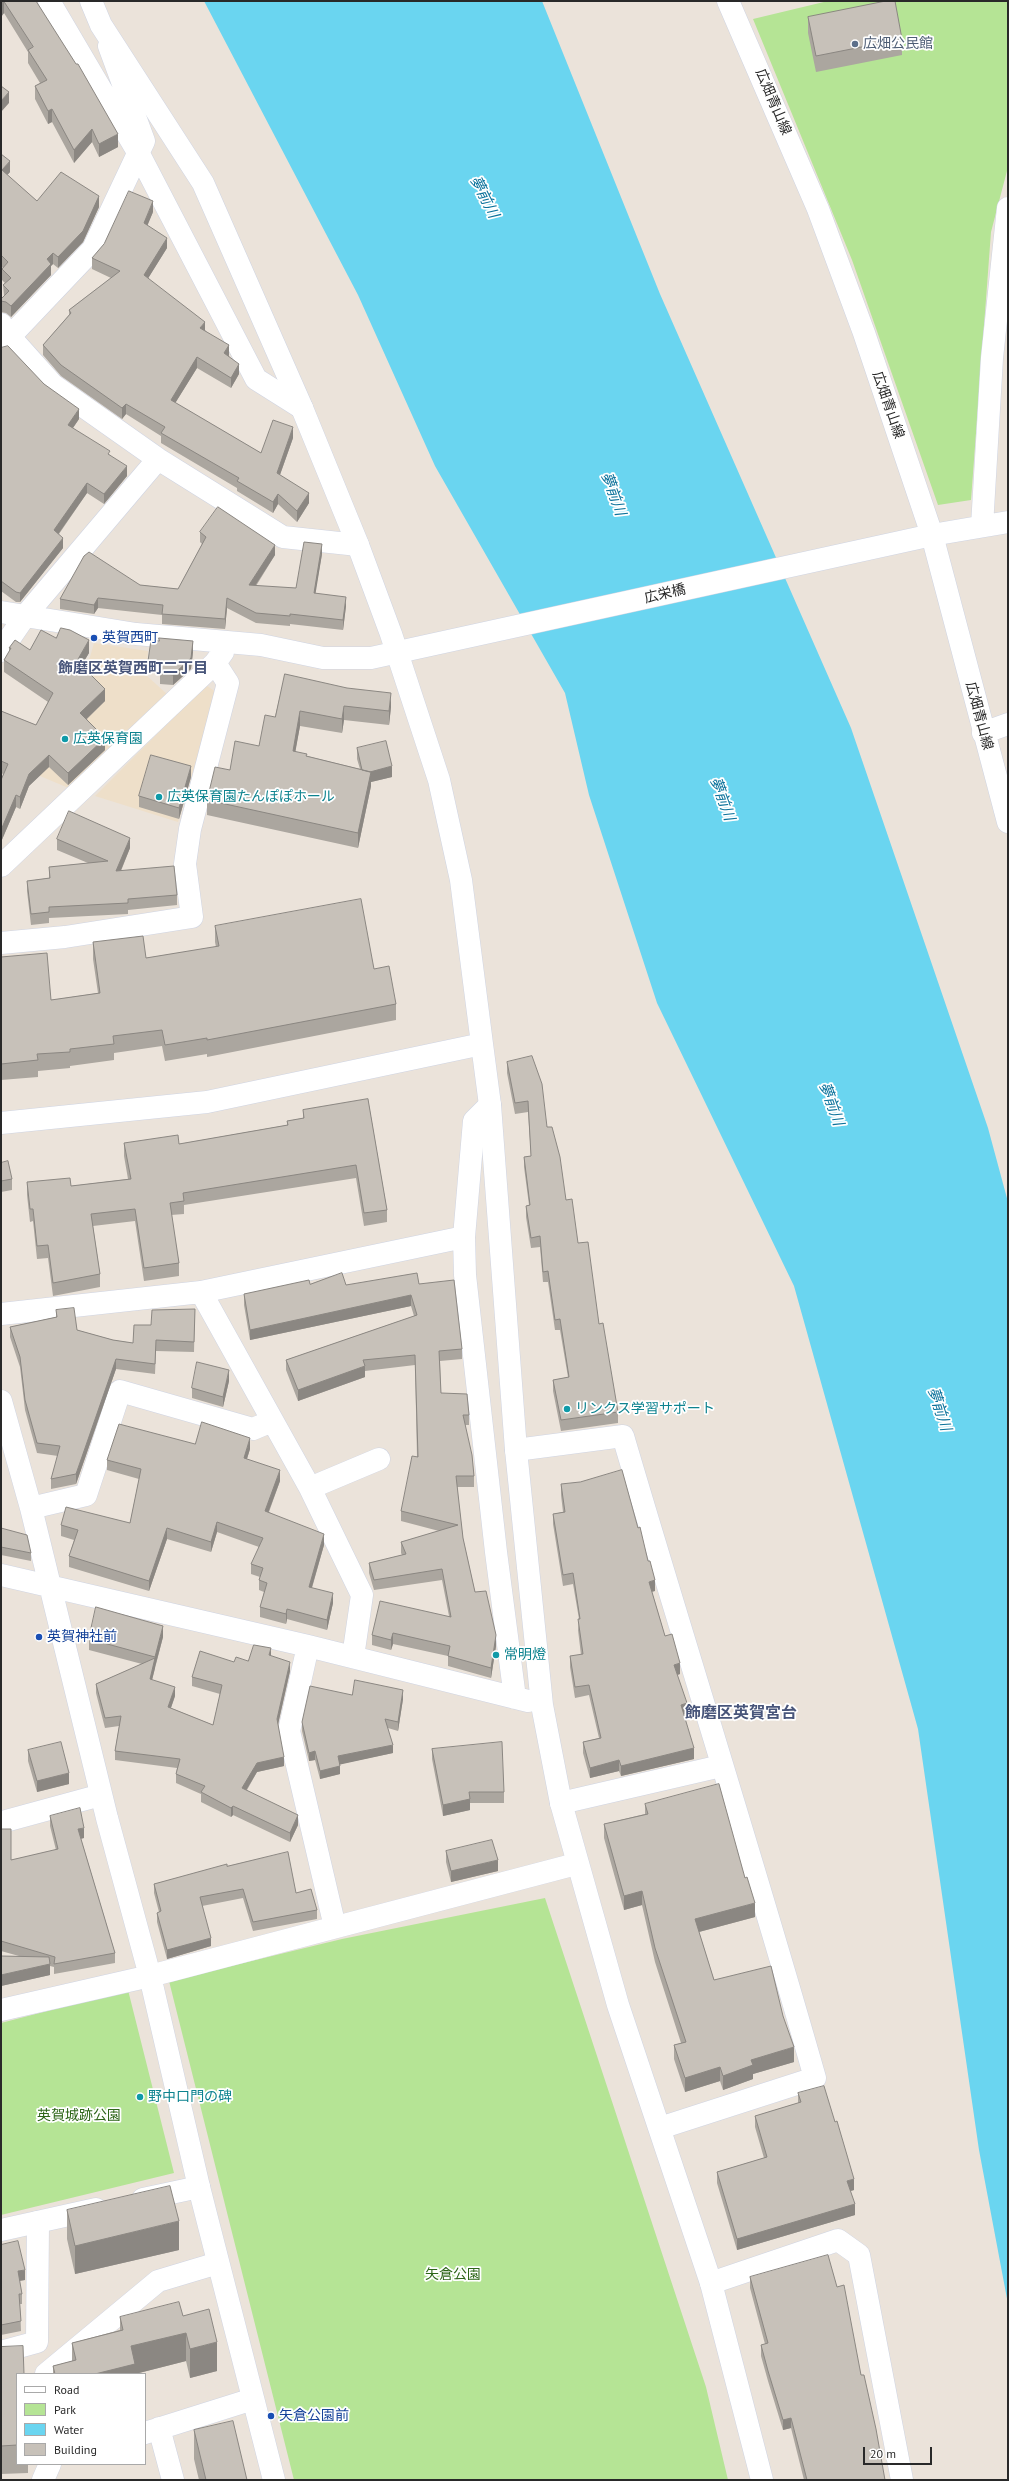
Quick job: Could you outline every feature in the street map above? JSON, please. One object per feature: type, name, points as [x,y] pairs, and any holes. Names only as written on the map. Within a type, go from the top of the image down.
[{"type":"street","points":[[49,1],[139,154],[256,379],[302,408]]},
{"type":"street","points":[[91,1],[144,141],[93,248],[4,336],[53,385],[158,459],[283,537],[358,545]]},
{"type":"street","name":"広畑青山線","points":[[728,1],[818,209],[864,333],[932,534],[983,733],[1008,821]]},
{"type":"street","points":[[101,25],[203,183],[302,408],[358,545],[398,653],[441,788],[461,880],[490,1105],[516,1450],[542,1705],[561,1804],[576,1864],[618,2005],[711,2283],[762,2480]]},
{"type":"street","points":[[982,526],[992,358],[1008,208]]},
{"type":"street","points":[[1,651],[25,616],[158,459]]},
{"type":"street","name":"広栄橋","points":[[1,612],[136,634],[261,645],[323,658],[358,659],[398,653],[932,534],[1008,522]]},
{"type":"street","points":[[1,866],[215,663],[231,642]]},
{"type":"street","points":[[1,942],[65,937],[192,917],[184,864],[190,829],[228,683],[215,663]]},
{"type":"street","points":[[983,733],[1008,724]]},
{"type":"street","points":[[1,1123],[206,1102],[482,1044]]},
{"type":"street","points":[[490,1105],[474,1121],[464,1237],[465,1275],[495,1544],[515,1698]]},
{"type":"street","points":[[1,1314],[201,1292],[464,1237]]},
{"type":"street","points":[[201,1292],[310,1488],[362,1595],[353,1657]]},
{"type":"street","points":[[31,1508],[86,1495],[120,1390],[252,1429],[272,1422]]},
{"type":"street","points":[[1,1401],[31,1508],[102,1795],[150,1976],[199,2187],[274,2480]]},
{"type":"street","points":[[516,1450],[623,1436],[721,1766],[774,1933],[815,2078],[660,2128]]},
{"type":"street","points":[[310,1488],[379,1459]]},
{"type":"street","points":[[1,1575],[308,1646],[542,1705]]},
{"type":"street","points":[[308,1646],[289,1731],[335,1927]]},
{"type":"street","points":[[561,1804],[721,1766]]},
{"type":"street","points":[[2,1822],[102,1795]]},
{"type":"street","points":[[1,2010],[150,1976],[576,1864]]},
{"type":"street","points":[[1,2230],[199,2187]]},
{"type":"street","points":[[1,2352],[37,2342],[38,2222]]},
{"type":"street","points":[[711,2283],[838,2240],[859,2255],[902,2480]]},
{"type":"street","points":[[47,2373],[158,2281],[218,2263]]},
{"type":"street","points":[[173,2480],[152,2430],[253,2399]]},
{"type":"street","points":[[43,2480],[50,2465]]},
{"type":"shaded area","points":[[94,643],[148,651],[146,675],[168,695],[71,789],[16,766],[46,705],[76,681],[90,657]]},
{"type":"shaded area","points":[[206,685],[217,693],[178,822],[95,796]]},
{"type":"green space","points":[[828,1],[1008,1],[1008,167],[991,232],[971,500],[938,505],[852,260],[753,19]]},
{"type":"green space","name":"矢倉公園","points":[[545,1898],[706,2387],[728,2480],[294,2480],[169,1981],[342,1939]]},
{"type":"green space","name":"英賀城跡公園","points":[[128,1990],[174,2173],[1,2215],[1,2023]]},
{"type":"water","name":"夢前川","points":[[204,1],[542,1],[660,294],[851,728],[988,1128],[1008,1202],[1008,2304],[979,2150],[918,1729],[794,1286],[657,1003],[589,795],[565,693],[435,466],[358,295]]},
{"type":"building","points":[[4,1],[36,1],[76,64],[78,64],[118,134],[99,144],[92,129],[74,150],[52,109],[48,111],[35,86],[47,80],[28,50],[33,47]]},
{"type":"building","points":[[886,1],[895,1],[902,39],[816,56],[808,17]]},
{"type":"building","points":[[1,86],[9,92],[1,101]]},
{"type":"building","points":[[1,154],[10,161],[2,170],[37,201],[61,172],[99,196],[83,231],[58,257],[53,253],[47,259],[51,264],[11,306],[6,302],[1,301],[1,299],[9,291],[3,285],[11,278],[2,269],[8,262],[1,255]]},
{"type":"building","points":[[129,191],[153,201],[144,223],[167,238],[144,275],[205,322],[200,328],[229,345],[224,353],[239,364],[231,378],[197,357],[171,400],[261,453],[273,420],[293,427],[277,473],[309,493],[297,511],[278,494],[273,502],[237,481],[239,478],[161,433],[165,427],[126,404],[122,408],[61,365],[43,345],[71,313],[69,310],[120,271],[92,258],[104,244]]},
{"type":"building","points":[[8,346],[44,384],[79,409],[68,425],[110,451],[108,454],[127,466],[104,494],[87,483],[54,530],[63,538],[20,593],[16,592],[1,581],[1,348]]},
{"type":"building","points":[[218,507],[275,545],[249,585],[296,588],[304,542],[322,544],[314,593],[346,597],[343,620],[290,614],[290,616],[256,613],[227,598],[225,619],[162,614],[163,605],[98,598],[94,605],[60,599],[84,556],[89,552],[140,585],[178,589],[206,537],[200,532]]},
{"type":"building","points":[[61,628],[70,630],[89,640],[77,661],[105,689],[80,713],[105,738],[68,773],[49,755],[29,774],[20,797],[16,795],[1,830],[1,780],[8,764],[1,761],[1,711],[36,725],[53,693],[4,660],[11,648],[9,648],[15,640],[30,650],[41,630],[56,638]]},
{"type":"building","points":[[159,638],[193,641],[191,658],[173,675],[160,673],[161,663],[148,661],[151,640],[159,641]]},
{"type":"building","points":[[285,674],[347,688],[391,693],[389,711],[344,706],[342,719],[300,711],[293,751],[307,754],[306,756],[371,772],[358,833],[207,800],[215,767],[230,770],[235,741],[259,746],[265,715],[275,717]]},
{"type":"building","points":[[386,741],[392,766],[370,772],[362,770],[357,748]]},
{"type":"building","name":"広英保育園たんぽぽホール","points":[[151,755],[191,766],[179,808],[139,796]]},
{"type":"building","points":[[69,811],[130,838],[116,871],[174,866],[177,895],[128,899],[128,903],[49,907],[49,912],[31,914],[27,881],[50,878],[49,867],[108,861],[57,839]]},
{"type":"building","points":[[361,899],[374,969],[389,966],[396,1004],[207,1040],[207,1038],[165,1045],[162,1030],[113,1036],[114,1044],[70,1049],[70,1052],[37,1054],[38,1060],[1,1064],[1,957],[47,953],[51,1000],[100,993],[93,942],[143,936],[146,958],[219,946],[215,926]]},
{"type":"building","points":[[532,1056],[542,1084],[547,1127],[552,1127],[560,1157],[566,1200],[572,1199],[578,1243],[588,1242],[599,1324],[603,1323],[618,1412],[561,1420],[553,1380],[569,1377],[560,1319],[555,1320],[548,1271],[543,1272],[540,1236],[531,1238],[526,1206],[530,1205],[524,1157],[531,1156],[528,1101],[515,1103],[507,1062]]},
{"type":"building","points":[[368,1099],[387,1210],[364,1213],[356,1165],[183,1193],[184,1201],[170,1203],[179,1263],[144,1268],[135,1209],[91,1214],[100,1274],[53,1283],[48,1245],[37,1246],[33,1209],[30,1209],[27,1182],[70,1178],[71,1186],[131,1179],[124,1143],[178,1135],[179,1144],[288,1125],[287,1121],[304,1118],[303,1110]]},
{"type":"building","points":[[8,1161],[12,1179],[1,1181],[1,1163]]},
{"type":"building","points":[[342,1273],[346,1285],[417,1273],[419,1284],[454,1280],[462,1349],[439,1351],[441,1393],[467,1394],[469,1415],[463,1415],[472,1455],[474,1476],[456,1476],[463,1538],[475,1592],[486,1591],[496,1635],[491,1668],[448,1656],[450,1646],[393,1633],[391,1640],[372,1635],[380,1601],[451,1617],[442,1569],[374,1580],[369,1563],[406,1554],[401,1542],[458,1525],[401,1511],[412,1456],[418,1457],[415,1355],[363,1360],[365,1366],[298,1390],[286,1360],[417,1315],[411,1295],[250,1330],[244,1294],[309,1280],[310,1284]]},
{"type":"building","points":[[74,1308],[77,1330],[113,1340],[133,1343],[134,1325],[151,1325],[152,1310],[195,1309],[194,1342],[156,1340],[155,1364],[116,1359],[76,1474],[51,1479],[60,1446],[37,1443],[25,1400],[20,1357],[10,1327],[57,1317],[56,1310]]},
{"type":"building","points":[[197,1362],[229,1370],[223,1397],[192,1388]]},
{"type":"building","points":[[202,1422],[250,1438],[244,1458],[280,1470],[265,1511],[324,1534],[309,1587],[333,1593],[327,1620],[287,1609],[286,1614],[260,1607],[267,1583],[259,1580],[263,1568],[251,1564],[263,1538],[217,1522],[211,1542],[167,1528],[149,1581],[69,1556],[78,1530],[61,1525],[66,1507],[130,1523],[141,1469],[107,1460],[119,1424],[195,1444]]},
{"type":"building","points":[[622,1470],[638,1528],[640,1527],[648,1561],[650,1561],[655,1580],[649,1582],[665,1636],[672,1634],[680,1663],[674,1665],[687,1703],[681,1705],[694,1748],[621,1766],[619,1760],[590,1768],[583,1742],[601,1738],[589,1685],[575,1687],[570,1656],[583,1654],[578,1619],[580,1619],[573,1573],[563,1575],[553,1514],[565,1512],[561,1484],[580,1482]]},
{"type":"building","points":[[1,1528],[27,1535],[31,1553],[1,1547]]},
{"type":"building","points":[[96,1607],[163,1626],[155,1657],[89,1639]]},
{"type":"building","points":[[254,1645],[271,1648],[269,1655],[290,1662],[277,1719],[284,1757],[257,1763],[242,1788],[298,1815],[290,1833],[233,1806],[231,1808],[201,1792],[205,1786],[176,1774],[180,1759],[115,1751],[121,1716],[105,1718],[96,1684],[155,1658],[150,1679],[175,1687],[168,1707],[213,1725],[222,1685],[192,1677],[200,1651],[234,1662],[236,1657],[248,1661]]},
{"type":"building","points":[[355,1680],[403,1690],[398,1722],[385,1719],[393,1745],[338,1756],[340,1766],[320,1771],[315,1751],[309,1753],[302,1722],[310,1686],[352,1695]]},
{"type":"building","points":[[61,1742],[69,1773],[37,1781],[28,1750]]},
{"type":"building","points":[[502,1742],[504,1792],[469,1792],[470,1799],[443,1805],[432,1749]]},
{"type":"building","points":[[719,1784],[745,1878],[747,1877],[755,1903],[695,1919],[714,1980],[771,1966],[783,2016],[794,2047],[751,2060],[753,2065],[723,2076],[720,2067],[685,2078],[674,2045],[686,2042],[655,1948],[642,1891],[624,1896],[604,1824],[648,1814],[645,1804]]},
{"type":"building","points":[[80,1808],[84,1828],[78,1829],[115,1953],[54,1964],[55,1957],[1,1941],[1,1829],[11,1829],[11,1860],[58,1849],[50,1816]]},
{"type":"building","points":[[492,1840],[498,1860],[451,1871],[446,1851]]},
{"type":"building","points":[[288,1852],[296,1893],[311,1889],[317,1910],[253,1922],[243,1889],[200,1897],[211,1938],[167,1950],[157,1913],[161,1911],[154,1884],[227,1864],[227,1866]]},
{"type":"building","points":[[1,1956],[49,1957],[50,1964],[1,1975]]},
{"type":"building","points":[[824,2086],[835,2122],[837,2121],[854,2179],[847,2181],[855,2204],[737,2239],[717,2172],[767,2157],[755,2116],[801,2102],[798,2093]]},
{"type":"building","points":[[170,2186],[179,2221],[75,2246],[67,2210]]},
{"type":"building","points":[[18,2241],[25,2270],[18,2271],[22,2294],[19,2294],[21,2321],[1,2325],[1,2245]]},
{"type":"building","points":[[828,2255],[837,2287],[844,2285],[861,2375],[864,2375],[885,2480],[807,2480],[791,2418],[783,2420],[761,2345],[768,2343],[750,2277]]},
{"type":"building","points":[[179,2302],[183,2316],[209,2309],[217,2342],[190,2349],[186,2333],[131,2346],[135,2364],[99,2373],[55,2373],[53,2366],[76,2360],[72,2343],[123,2330],[120,2317]]},
{"type":"building","points":[[23,2346],[24,2373],[16,2373],[16,2445],[1,2446],[1,2347]]},
{"type":"building","points":[[233,2421],[247,2480],[206,2480],[194,2430]]},
{"type":"place","name":"広畑公民館","points":[[855,44]]},
{"type":"place","name":"英賀西町","points":[[94,638]]},
{"type":"place","name":"広英保育園","points":[[65,739]]},
{"type":"place","name":"広英保育園たんぽぽホール","points":[[159,797]]},
{"type":"place","name":"リンクス学習サポート","points":[[567,1409]]},
{"type":"place","name":"英賀神社前","points":[[39,1637]]},
{"type":"place","name":"常明燈","points":[[496,1655]]},
{"type":"place","name":"野中口門の碑","points":[[140,2097]]},
{"type":"place","name":"矢倉公園前","points":[[271,2416]]},
{"type":"district","name":"飾磨区英賀西町二丁目","points":[[133,669]]},
{"type":"district","name":"飾磨区英賀宮台","points":[[741,1713]]}]
